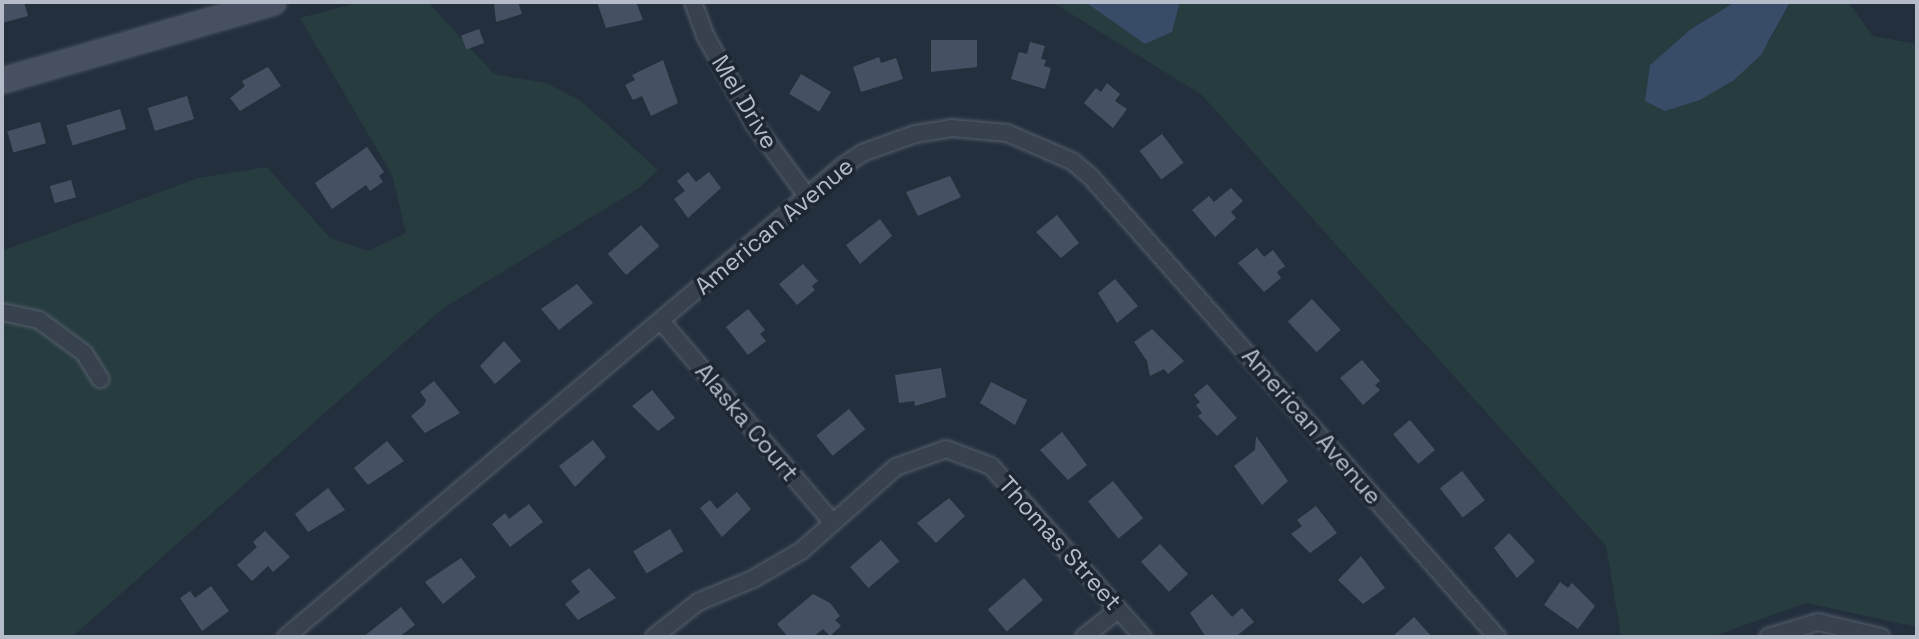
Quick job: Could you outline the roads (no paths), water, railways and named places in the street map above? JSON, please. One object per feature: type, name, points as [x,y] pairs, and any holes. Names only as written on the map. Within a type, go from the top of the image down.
[{"type":"main road","points":[[2,79],[273,2]]},
{"type":"street","name":"Mel Drive","points":[[693,2],[706,37],[755,125],[807,196]]},
{"type":"street","name":"American Avenue","points":[[286,637],[807,196],[862,153],[915,134],[951,128],[1007,133],[1072,161],[1113,199],[1497,637]]},
{"type":"street","points":[[2,312],[39,320],[83,353],[100,379]]},
{"type":"street","name":"Alaska Court","points":[[661,321],[833,523]]},
{"type":"street","name":"Thomas Street","points":[[654,637],[698,602],[783,563],[896,467],[946,449],[991,466],[1143,637]]},
{"type":"street","points":[[1084,637],[1118,610]]},
{"type":"street","points":[[1768,637],[1818,622],[1881,637]]},
{"type":"water","points":[[1085,2],[1180,2],[1172,32],[1145,44]]},
{"type":"water","points":[[1735,2],[1790,2],[1761,55],[1734,80],[1700,100],[1665,111],[1645,101],[1650,65],[1691,29]]}]
